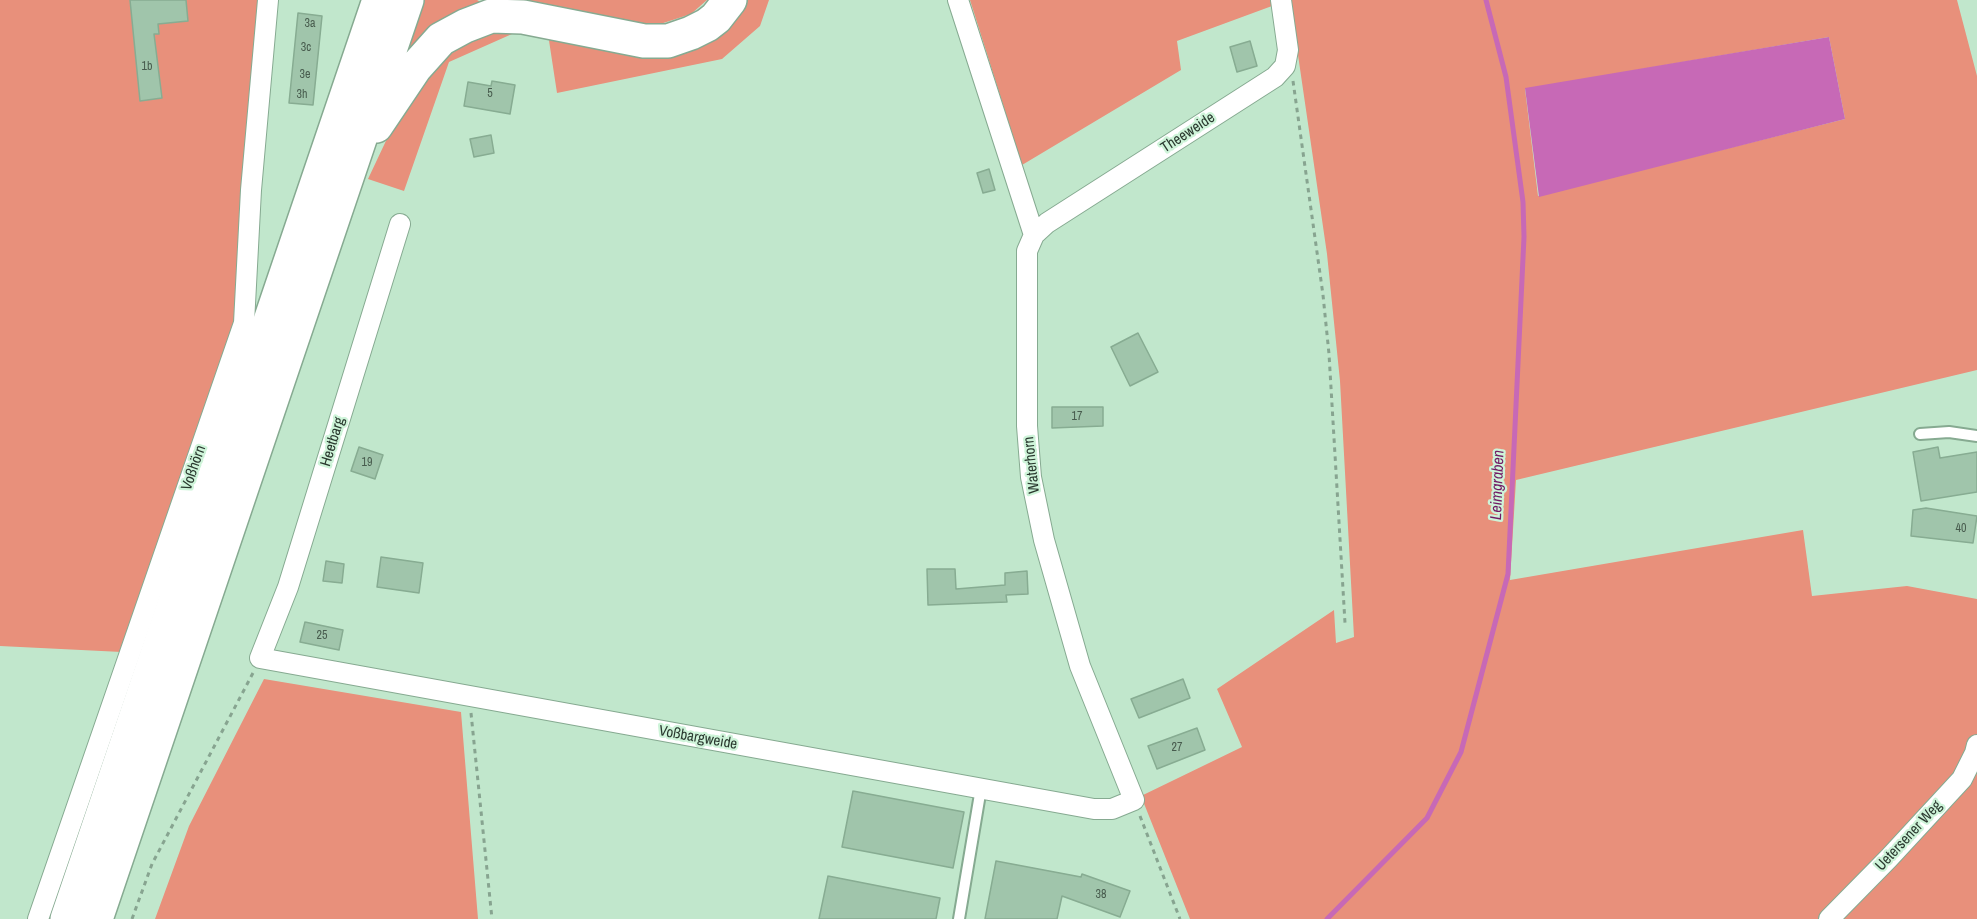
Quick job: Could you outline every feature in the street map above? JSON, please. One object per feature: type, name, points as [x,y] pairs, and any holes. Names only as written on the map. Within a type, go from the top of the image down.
[{"type":"highway","points":[[67,919],[380,0]]},
{"type":"highway","points":[[96,919],[407,0]]},
{"type":"highway","points":[[491,0],[523,17]]},
{"type":"highway","points":[[351,165],[414,68],[441,39],[465,26],[491,16],[523,17],[644,41],[668,41],[707,25],[716,18],[730,0]]},
{"type":"street","name":"Voßhörn","points":[[38,919],[244,323],[251,190],[268,0]]},
{"type":"street","points":[[958,0],[1035,235]]},
{"type":"street","points":[[1281,0],[1288,50],[1285,66]]},
{"type":"street","name":"Theeweide","points":[[1035,235],[1047,223],[1275,77],[1285,66]]},
{"type":"street","name":"Heetbarg","points":[[260,658],[288,587],[400,224]]},
{"type":"street","name":"Waterhorn","points":[[1035,235],[1027,251],[1027,426],[1031,477],[1044,540],[1080,666],[1134,800]]},
{"type":"street","name":"Voßbargweide","points":[[260,658],[1094,809],[1112,809],[1134,800]]},
{"type":"street","name":"Uetersener Weg","points":[[1829,919],[1962,779],[1977,745]]},
{"type":"lane","points":[[1920,434],[1949,432],[1977,436]]},
{"type":"lane","points":[[959,919],[981,788]]},
{"type":"path","points":[[1285,66],[1294,84],[1323,295],[1329,354],[1345,623]]},
{"type":"path","points":[[132,919],[152,864],[260,658]]},
{"type":"path","points":[[470,697],[492,919]]},
{"type":"path","points":[[1134,800],[1180,919]]},
{"type":"shaded area","points":[[0,0],[259,0],[240,319],[142,653],[0,646]]},
{"type":"shaded area","points":[[418,0],[477,0],[493,9],[383,99]]},
{"type":"shaded area","points":[[513,0],[707,0],[691,14],[654,26],[585,18],[517,3]]},
{"type":"shaded area","points":[[743,0],[769,0],[760,26],[722,59],[557,93],[548,34],[512,34],[449,62],[404,191],[368,179],[409,92],[441,50],[472,31],[516,25],[555,32],[620,51],[672,49],[707,35],[738,9]]},
{"type":"shaded area","points":[[970,0],[1272,0],[1272,6],[1177,41],[1181,70],[1022,165]]},
{"type":"shaded area","points":[[1290,0],[1957,0],[1977,76],[1977,370],[1516,480],[1510,580],[1803,530],[1812,596],[1907,586],[1977,599],[1977,919],[1190,919],[1141,796],[1242,747],[1217,689],[1334,610],[1336,643],[1354,637],[1340,381],[1327,254]],"holes":[[[1829,37],[1845,119],[1538,196],[1525,89]]]},
{"type":"shaded area","points":[[1829,37],[1845,119],[1539,197],[1525,88]]},
{"type":"shaded area","points":[[264,679],[461,712],[478,919],[155,919],[189,826]]},
{"type":"building","points":[[130,0],[186,0],[188,21],[158,24],[159,34],[154,34],[162,98],[140,101]]},
{"type":"building","points":[[298,13],[322,16],[313,105],[289,103]]},
{"type":"building","points":[[1250,41],[1257,66],[1237,72],[1230,47]]},
{"type":"building","points":[[492,81],[515,85],[510,114],[464,106],[468,82],[491,86]]},
{"type":"building","points":[[491,135],[494,153],[474,157],[470,139]]},
{"type":"building","points":[[989,169],[995,190],[983,193],[977,173]]},
{"type":"building","points":[[1138,333],[1158,372],[1130,386],[1111,347]]},
{"type":"building","points":[[1052,407],[1103,407],[1103,426],[1052,428]]},
{"type":"building","points":[[359,447],[383,455],[375,479],[351,471]]},
{"type":"building","points":[[1938,447],[1940,458],[1977,452],[1977,492],[1921,501],[1913,452]]},
{"type":"building","points":[[1926,508],[1977,516],[1973,543],[1911,536],[1913,510]]},
{"type":"building","points":[[381,557],[423,563],[419,593],[377,587]]},
{"type":"building","points":[[326,561],[344,564],[342,583],[323,581]]},
{"type":"building","points":[[927,569],[955,569],[956,589],[1005,585],[1005,573],[1027,571],[1028,594],[1006,595],[1007,602],[928,605]]},
{"type":"building","points":[[305,622],[343,630],[339,650],[300,642]]},
{"type":"building","points":[[1183,679],[1190,698],[1139,718],[1131,699]]},
{"type":"building","points":[[1197,728],[1205,750],[1157,769],[1148,746]]},
{"type":"building","points":[[853,791],[964,812],[953,868],[842,847]]},
{"type":"building","points":[[996,861],[1081,877],[1082,874],[1130,891],[1120,917],[1062,896],[1057,919],[985,919]]},
{"type":"building","points":[[828,876],[940,898],[936,919],[819,919]]},
{"type":"waterway","name":"Leimgraben","points":[[1327,919],[1427,818],[1461,752],[1508,574],[1524,237],[1523,202],[1506,77],[1486,0]]}]
